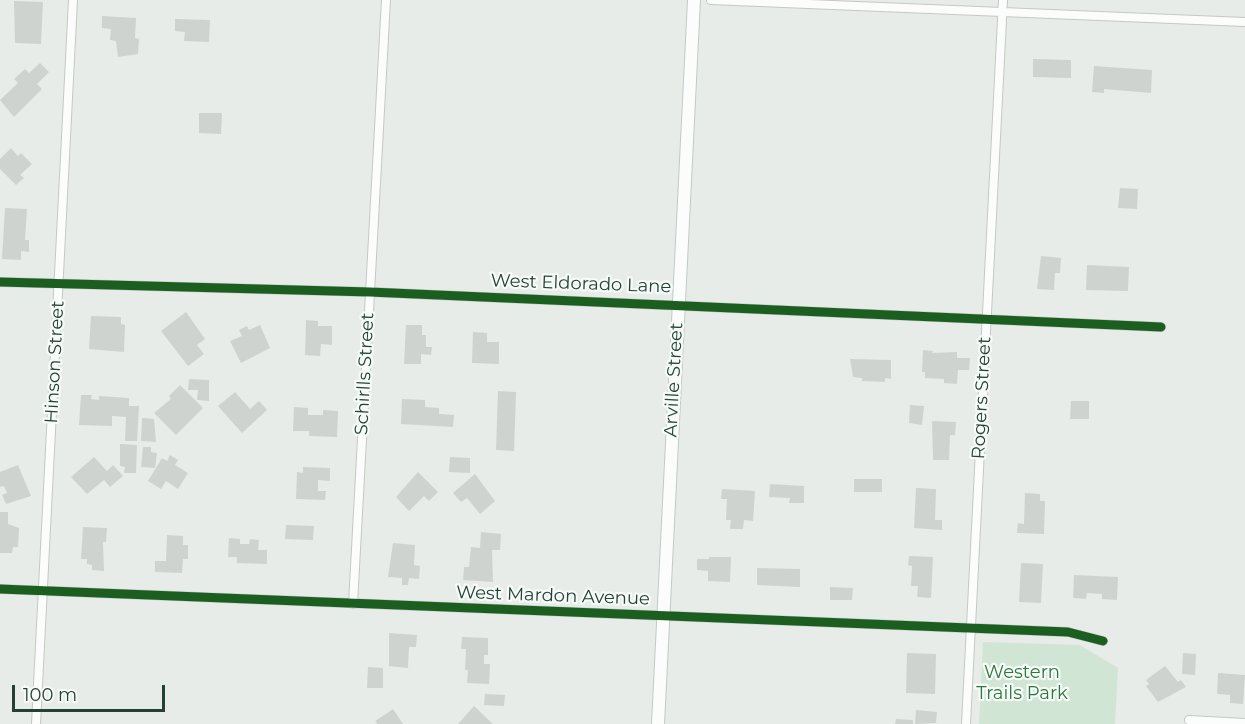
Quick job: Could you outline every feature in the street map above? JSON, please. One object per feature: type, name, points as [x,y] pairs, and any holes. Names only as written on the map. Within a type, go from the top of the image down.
[{"type":"street","name":"Hinson Street","points":[[36,724],[73,0]]},
{"type":"street","name":"Schirlls Street","points":[[353,604],[386,0]]},
{"type":"street","name":"Arville Street","points":[[658,724],[694,0]]},
{"type":"street","points":[[711,0],[1245,22]]},
{"type":"street","name":"Rogers Street","points":[[966,724],[1004,0]]},
{"type":"street","name":"West Eldorado Lane","points":[[0,282],[370,292],[1161,327]]},
{"type":"street","name":"West Mardon Avenue","points":[[0,590],[1068,632],[1104,641]]},
{"type":"street","points":[[1189,720],[1245,723]]},
{"type":"green space","name":"Western Trails Park","points":[[983,642],[1080,645],[1118,668],[1115,724],[979,724]]},
{"type":"building","points":[[14,1],[43,2],[41,44],[15,43]]},
{"type":"building","points":[[102,16],[136,18],[135,38],[139,39],[138,54],[118,57],[116,41],[110,40],[111,29],[102,28]]},
{"type":"building","points":[[175,19],[210,20],[209,42],[184,41],[185,32],[175,31]]},
{"type":"building","points":[[1033,59],[1071,60],[1071,78],[1033,77]]},
{"type":"building","points":[[40,63],[49,72],[37,84],[42,89],[14,117],[0,100],[18,83],[14,79],[25,69],[29,73]]},
{"type":"building","points":[[1094,66],[1152,70],[1151,93],[1104,89],[1104,93],[1092,92]]},
{"type":"building","points":[[199,113],[222,113],[221,134],[199,133]]},
{"type":"building","points":[[11,148],[18,156],[21,153],[32,164],[20,175],[24,178],[16,185],[0,169],[0,159]]},
{"type":"building","points":[[1120,188],[1138,189],[1137,209],[1118,208]]},
{"type":"building","points":[[5,208],[27,209],[25,240],[29,240],[29,252],[21,251],[21,260],[2,259]]},
{"type":"building","points":[[1041,256],[1061,258],[1060,273],[1055,273],[1054,290],[1037,289]]},
{"type":"building","points":[[1087,265],[1129,267],[1128,291],[1086,290]]},
{"type":"building","points":[[186,312],[205,339],[197,345],[204,354],[188,366],[161,331]]},
{"type":"building","points":[[91,316],[121,317],[121,324],[125,325],[124,352],[89,349]]},
{"type":"building","points":[[306,320],[318,321],[318,326],[332,326],[332,345],[321,344],[320,356],[305,355]]},
{"type":"building","points":[[260,325],[270,348],[241,363],[230,341],[242,336],[239,330],[247,326],[249,330]]},
{"type":"building","points":[[406,325],[422,325],[422,335],[426,335],[426,347],[432,347],[431,355],[421,354],[421,364],[404,364]]},
{"type":"building","points":[[473,332],[487,333],[487,342],[499,342],[499,364],[472,363]]},
{"type":"building","points":[[923,350],[933,351],[932,353],[957,352],[957,358],[970,358],[969,370],[958,370],[957,384],[944,383],[944,379],[925,378],[925,372],[922,372]]},
{"type":"building","points":[[850,359],[891,360],[891,379],[885,378],[885,382],[862,381],[862,378],[853,377]]},
{"type":"building","points":[[189,379],[209,380],[209,401],[197,400],[198,390],[188,390]]},
{"type":"building","points":[[180,385],[203,408],[176,435],[154,413],[171,399],[169,396]]},
{"type":"building","points":[[498,391],[516,392],[514,451],[496,450]]},
{"type":"building","points":[[235,392],[250,409],[259,401],[267,410],[242,433],[218,406]]},
{"type":"building","points":[[81,395],[92,395],[91,399],[99,400],[99,396],[129,398],[129,406],[139,406],[137,441],[125,441],[126,417],[112,416],[112,426],[79,425]]},
{"type":"building","points":[[402,399],[425,400],[425,407],[439,408],[439,414],[454,415],[453,427],[401,424]]},
{"type":"building","points":[[1071,401],[1089,401],[1089,419],[1070,419]]},
{"type":"building","points":[[910,405],[924,406],[922,425],[909,423]]},
{"type":"building","points":[[294,407],[308,408],[308,415],[323,415],[323,410],[338,411],[337,437],[309,436],[309,431],[293,431]]},
{"type":"building","points":[[142,418],[154,419],[156,442],[141,441]]},
{"type":"building","points":[[932,421],[956,422],[955,435],[950,435],[949,460],[933,460]]},
{"type":"building","points":[[120,444],[137,445],[136,473],[124,473],[125,467],[120,466]]},
{"type":"building","points":[[143,447],[151,447],[151,452],[157,453],[155,468],[141,467]]},
{"type":"building","points":[[170,455],[178,460],[175,465],[188,473],[178,489],[166,481],[161,489],[148,481],[162,458],[167,461]]},
{"type":"building","points":[[94,457],[107,471],[113,465],[123,476],[110,487],[104,480],[87,494],[71,477]]},
{"type":"building","points":[[450,457],[470,458],[470,473],[449,472]]},
{"type":"building","points":[[18,465],[31,496],[6,504],[2,495],[7,493],[4,486],[0,487],[0,472]]},
{"type":"building","points":[[303,467],[330,468],[330,481],[318,480],[318,491],[326,491],[325,500],[296,499],[297,472],[303,473]]},
{"type":"building","points":[[418,472],[438,492],[429,501],[424,496],[409,511],[396,497]]},
{"type":"building","points":[[475,474],[495,501],[480,514],[467,498],[461,502],[453,493]]},
{"type":"building","points":[[854,479],[882,479],[882,492],[854,492]]},
{"type":"building","points":[[770,484],[804,486],[804,503],[789,503],[790,498],[769,497]]},
{"type":"building","points":[[916,488],[936,489],[935,520],[942,520],[942,530],[914,528]]},
{"type":"building","points":[[722,489],[755,491],[753,521],[744,520],[743,529],[730,529],[731,520],[726,520],[727,499],[721,499]]},
{"type":"building","points":[[1025,493],[1040,494],[1040,501],[1045,501],[1044,534],[1017,533],[1018,523],[1024,524]]},
{"type":"building","points":[[0,512],[8,512],[8,524],[19,528],[18,547],[13,547],[12,553],[0,553]]},
{"type":"building","points":[[286,525],[314,526],[313,540],[285,539]]},
{"type":"building","points":[[83,527],[107,528],[106,542],[103,542],[104,571],[92,570],[92,565],[87,564],[87,559],[81,559]]},
{"type":"building","points":[[481,532],[501,534],[500,550],[492,550],[493,582],[463,580],[464,567],[469,567],[471,547],[480,548]]},
{"type":"building","points":[[167,535],[183,536],[183,545],[188,545],[188,559],[183,559],[182,573],[155,572],[155,561],[166,561]]},
{"type":"building","points":[[229,538],[240,539],[240,544],[249,544],[250,539],[259,540],[258,550],[267,550],[267,564],[237,563],[237,557],[228,557]]},
{"type":"building","points":[[393,543],[415,545],[414,565],[420,566],[419,579],[409,578],[408,585],[402,585],[402,578],[388,577]]},
{"type":"building","points":[[909,556],[933,557],[931,598],[917,597],[918,586],[911,586],[912,566],[908,565]]},
{"type":"building","points":[[709,557],[731,557],[730,582],[708,581],[708,571],[697,570],[697,559],[709,559]]},
{"type":"building","points":[[1021,563],[1043,564],[1041,603],[1019,602]]},
{"type":"building","points":[[757,568],[800,569],[800,587],[757,585]]},
{"type":"building","points":[[1074,575],[1118,577],[1117,600],[1102,599],[1102,594],[1087,593],[1086,599],[1073,598]]},
{"type":"building","points":[[830,587],[853,588],[852,600],[830,600]]},
{"type":"building","points":[[389,633],[417,635],[416,647],[409,647],[408,668],[389,666]]},
{"type":"building","points":[[462,637],[488,638],[488,655],[484,655],[484,664],[490,664],[489,684],[467,683],[466,649],[461,649]]},
{"type":"building","points":[[907,653],[936,654],[935,694],[906,693]]},
{"type":"building","points":[[1183,653],[1196,654],[1195,675],[1182,674]]},
{"type":"building","points":[[1165,666],[1178,682],[1181,680],[1186,687],[1158,702],[1146,686],[1149,684],[1146,680]]},
{"type":"building","points":[[368,667],[383,668],[383,688],[367,688]]},
{"type":"building","points":[[1218,673],[1245,675],[1243,704],[1230,703],[1230,695],[1217,694]]},
{"type":"building","points":[[485,694],[505,695],[504,706],[484,705]]},
{"type":"building","points":[[474,706],[493,724],[458,724]]},
{"type":"building","points":[[393,709],[403,724],[377,724],[375,721]]},
{"type":"building","points":[[916,710],[937,712],[936,723],[915,724]]},
{"type":"building","points":[[896,719],[913,720],[913,724],[895,724]]},
{"type":"cycle path","points":[[0,282],[370,292],[1161,327]]},
{"type":"cycle path","points":[[0,589],[1068,632],[1103,641]]}]
